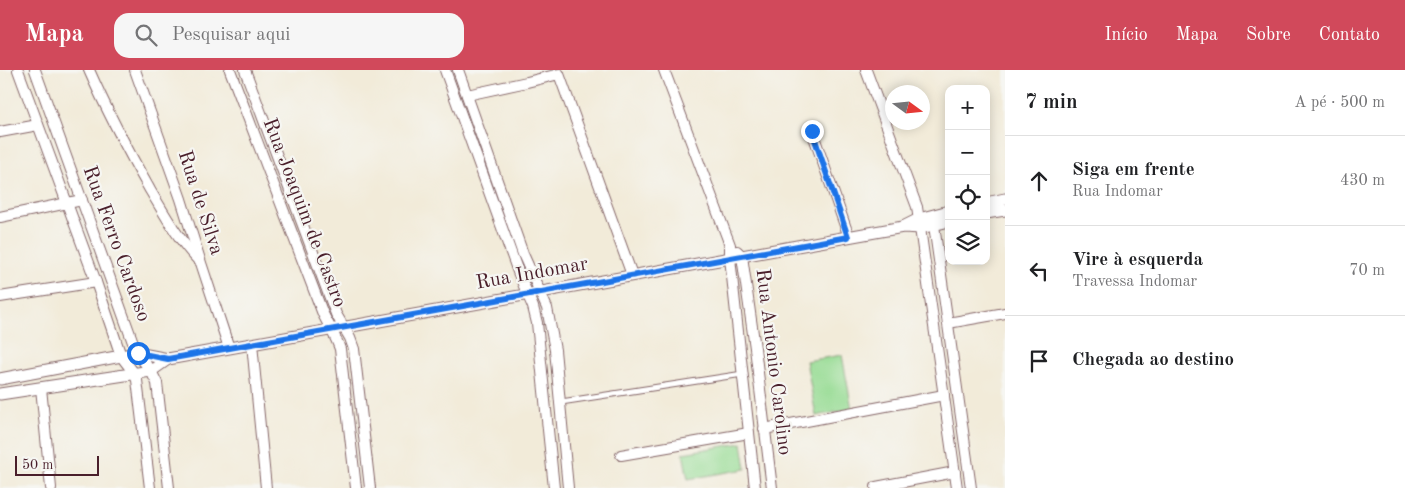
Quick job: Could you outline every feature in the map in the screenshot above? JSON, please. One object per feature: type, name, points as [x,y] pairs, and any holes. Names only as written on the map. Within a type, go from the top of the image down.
[{"type":"street","name":"Rua Ferro Cardoso","points":[[18,70],[96,282],[121,356],[137,380],[150,488]]},
{"type":"street","name":"Rua Ferro Cardoso","points":[[35,70],[138,353],[151,371],[156,383],[169,488]]},
{"type":"street","points":[[89,70],[136,165],[161,208],[184,244],[201,262]]},
{"type":"street","name":"Rua de Silva","points":[[135,70],[181,199],[229,348]]},
{"type":"street","name":"Rua Joaquim de Castro","points":[[230,70],[323,314],[330,330],[337,339],[341,354],[356,488]]},
{"type":"street","name":"Rua Joaquim de Castro","points":[[245,70],[336,314],[350,338],[356,362],[370,488]]},
{"type":"street","points":[[445,70],[518,272],[533,307],[537,323],[554,488]]},
{"type":"street","points":[[458,70],[523,254],[547,308],[555,350],[568,488]]},
{"type":"street","name":"Rua Antonio Carolino","points":[[664,70],[730,245],[756,488]]},
{"type":"street","points":[[866,70],[917,207],[926,222],[948,323],[970,488]]},
{"type":"street","points":[[466,95],[559,74],[632,276]]},
{"type":"street","points":[[0,132],[38,125]]},
{"type":"street","points":[[812,131],[848,237]]},
{"type":"street","points":[[990,202],[1005,199]]},
{"type":"street","points":[[0,218],[82,200]]},
{"type":"street","points":[[990,212],[1005,210]]},
{"type":"street","name":"Rua Indomar","points":[[926,222],[945,213]]},
{"type":"street","name":"Rua Indomar","points":[[0,379],[138,353],[168,359],[926,222],[945,221]]},
{"type":"street","points":[[926,222],[944,395],[957,488]]},
{"type":"street","name":"Rua Antonio Carolino","points":[[730,245],[742,256],[772,488]]},
{"type":"street","points":[[0,297],[96,282]]},
{"type":"street","points":[[948,323],[1005,314]]},
{"type":"street","points":[[252,344],[266,488]]},
{"type":"street","points":[[740,351],[755,348]]},
{"type":"street","name":"Rua Indomar","points":[[0,394],[151,371],[168,359]]},
{"type":"street","points":[[41,388],[51,488]]},
{"type":"street","points":[[764,429],[944,395]]},
{"type":"street","points":[[143,424],[161,421]]},
{"type":"street","points":[[621,455],[749,433]]},
{"type":"street","points":[[147,466],[166,462]]},
{"type":"street","points":[[876,487],[955,472]]},
{"type":"lane","points":[[561,402],[743,374]]},
{"type":"green space","points":[[842,355],[852,409],[816,416],[806,361]]},
{"type":"green space","points":[[742,443],[746,469],[688,479],[683,453]]},
{"type":"route","points":[[138,353],[168,359],[848,237],[812,131]]}]
